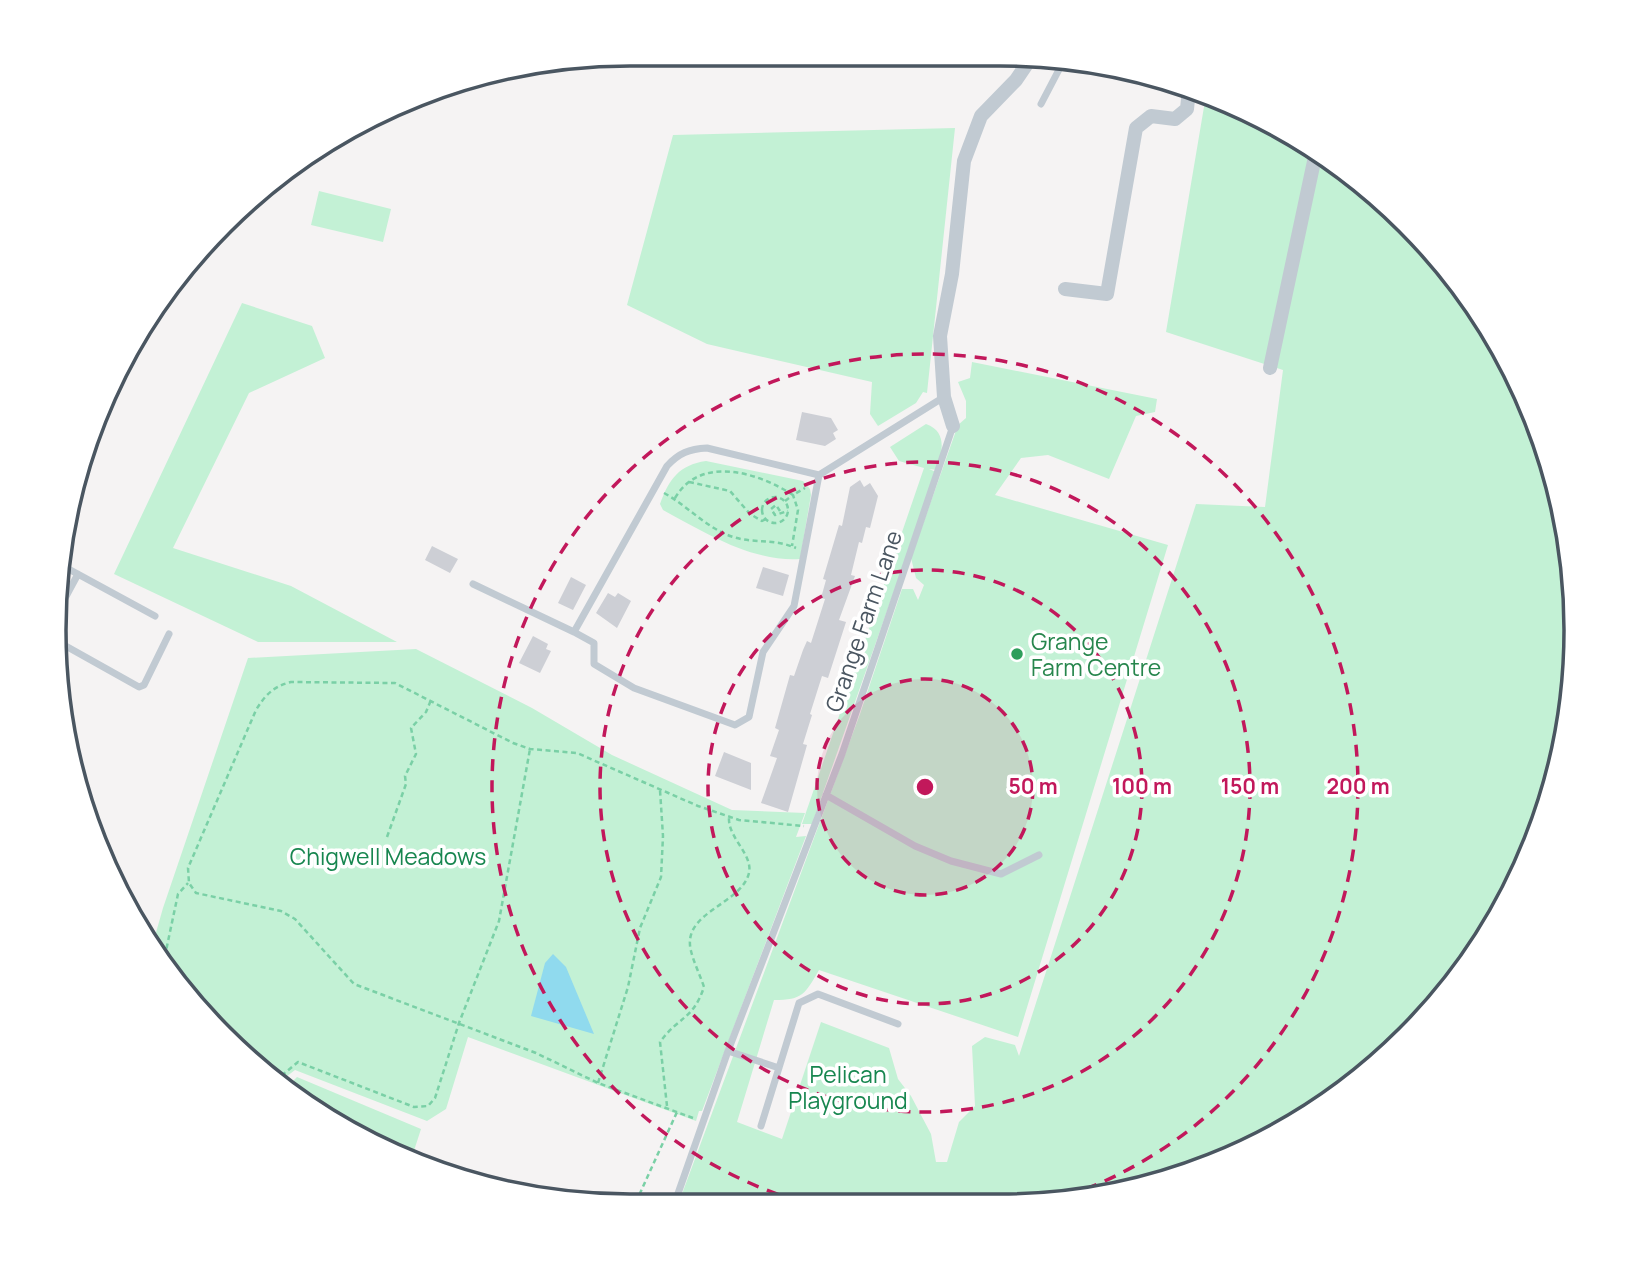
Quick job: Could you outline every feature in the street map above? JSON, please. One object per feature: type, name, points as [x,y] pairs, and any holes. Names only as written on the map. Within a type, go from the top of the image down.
[{"type":"street","name":"Grange Farm Lane","points":[[953,426],[944,397],[940,336],[952,274],[964,161],[981,116],[1016,80],[1024,67]]},
{"type":"street","points":[[1065,289],[1107,294],[1136,128],[1151,116],[1175,119],[1187,109],[1188,99]]},
{"type":"street","points":[[1270,368],[1314,163]]},
{"type":"lane","points":[[1041,104],[1059,70]]},
{"type":"lane","points":[[574,632],[667,466],[690,449],[707,448],[819,475],[944,397]]},
{"type":"lane","name":"Grange Farm Lane","points":[[678,1194],[728,1051],[826,795],[953,426]]},
{"type":"lane","points":[[473,584],[594,643],[594,664],[634,688],[735,725],[749,717],[763,652],[794,606],[819,475]]},
{"type":"lane","points":[[70,570],[155,616]]},
{"type":"lane","points":[[68,592],[78,574]]},
{"type":"lane","points":[[67,647],[139,687],[144,685],[169,634]]},
{"type":"lane","points":[[826,795],[915,846],[951,861],[1001,874],[1039,855]]},
{"type":"lane","points":[[761,1125],[799,1003],[818,994],[898,1024]]},
{"type":"lane","points":[[728,1051],[779,1068]]},
{"type":"path","points":[[674,499],[695,477],[715,472],[739,472],[764,478],[793,495],[798,510],[792,546]]},
{"type":"path","points":[[688,482],[730,491],[750,514],[762,521],[783,521],[788,511],[785,501],[778,497],[766,500],[762,508],[766,519]]},
{"type":"path","points":[[785,501],[808,486]]},
{"type":"path","points":[[654,488],[711,526],[733,537],[756,541],[777,540],[806,552]]},
{"type":"path","points":[[762,508],[771,509],[776,505],[778,497]]},
{"type":"path","points":[[776,505],[780,511]]},
{"type":"path","points":[[771,509],[775,515],[774,523]]},
{"type":"path","points":[[775,515],[780,511],[788,511]]},
{"type":"path","points":[[703,1121],[598,1083],[459,1023],[354,984],[295,919],[281,911],[196,893],[188,883],[188,867],[256,710],[263,698],[278,685],[343,681],[395,683],[530,749],[577,753],[729,817],[772,825],[813,826]]},
{"type":"path","points":[[387,837],[406,784],[405,776],[416,754],[411,729],[426,712],[431,700]]},
{"type":"path","points":[[283,1075],[298,1062],[414,1107],[428,1106],[435,1098],[459,1023],[499,921],[530,749]]},
{"type":"path","points":[[598,1083],[628,987],[640,928],[661,877],[663,836],[660,790]]},
{"type":"path","points":[[667,1107],[660,1042],[670,1028],[695,1011],[704,987],[690,950],[691,934],[698,922],[731,899],[748,875],[750,864],[729,826],[729,817]]},
{"type":"path","points":[[166,950],[178,894],[188,883]]},
{"type":"path","points":[[640,1194],[677,1112]]},
{"type":"green space","name":"Pelican Playground","points":[[1204,105],[1282,142],[1343,183],[1371,206],[1424,259],[1447,287],[1488,349],[1521,415],[1544,485],[1559,557],[1563,630],[1559,704],[1544,776],[1521,846],[1488,912],[1447,974],[1424,1002],[1371,1055],[1343,1078],[1282,1119],[1215,1152],[1181,1165],[1110,1184],[1036,1193],[682,1194],[860,714],[902,589],[913,589],[918,600],[924,585],[916,578],[911,558],[958,425],[966,418],[966,401],[958,382],[970,378],[972,362],[1157,399],[1155,412],[1136,416],[1109,479],[1048,455],[1021,458],[995,495],[1168,545],[1018,1037],[819,970],[802,994],[791,999],[774,1000],[737,1122],[782,1139],[821,1022],[889,1048],[898,1079],[911,1096],[931,1134],[936,1162],[947,1162],[959,1122],[975,1106],[972,1046],[985,1037],[1015,1045],[1019,1056],[1196,504],[1265,507],[1283,370],[1166,332]]},
{"type":"green space","points":[[955,128],[927,393],[923,392],[916,403],[878,426],[870,414],[872,382],[707,344],[627,305],[673,135]]},
{"type":"green space","points":[[319,191],[391,209],[383,242],[311,225]]},
{"type":"green space","points":[[242,303],[312,326],[325,358],[249,393],[173,548],[291,586],[397,642],[258,642],[114,574]]},
{"type":"green space","points":[[926,424],[938,432],[942,443],[937,470],[929,469],[936,472],[812,824],[802,824],[924,468],[899,461],[890,447]]},
{"type":"green space","points":[[706,461],[803,481],[810,489],[811,495],[800,559],[782,559],[746,551],[663,510],[660,504],[671,480],[689,466]]},
{"type":"green space","name":"Chigwell Meadows","points":[[416,649],[532,708],[612,755],[732,810],[805,813],[796,837],[806,836],[696,1121],[468,1037],[446,1109],[427,1121],[295,1070],[286,1077],[232,1029],[183,974],[156,934],[248,658]]},
{"type":"green space","points":[[297,1077],[421,1129],[414,1151],[348,1119],[292,1082]]},
{"type":"water","points":[[553,954],[566,967],[594,1034],[531,1016],[545,963]]},
{"type":"building","points":[[802,412],[831,418],[838,430],[833,433],[836,439],[825,446],[796,440]]},
{"type":"building","points":[[860,480],[864,487],[870,483],[878,496],[870,528],[866,527],[862,543],[859,542],[851,575],[855,576],[839,620],[846,622],[828,678],[822,676],[810,714],[812,715],[803,744],[807,745],[788,812],[761,803],[777,758],[770,756],[779,730],[775,728],[790,675],[794,676],[807,641],[811,643],[825,599],[821,598],[826,580],[823,579],[839,525],[842,526],[850,487]]},
{"type":"building","points":[[432,546],[458,559],[450,573],[425,560]]},
{"type":"building","points":[[763,567],[789,575],[783,596],[756,588]]},
{"type":"building","points":[[571,577],[586,585],[573,610],[558,603]]},
{"type":"building","points":[[608,593],[615,597],[618,593],[631,601],[617,628],[596,613]]},
{"type":"building","points":[[533,636],[548,644],[546,649],[551,651],[540,673],[519,663]]},
{"type":"building","points":[[724,752],[751,763],[751,790],[715,776]]},
{"type":"place","name":"Grange Farm Centre","points":[[1017,654]]}]
